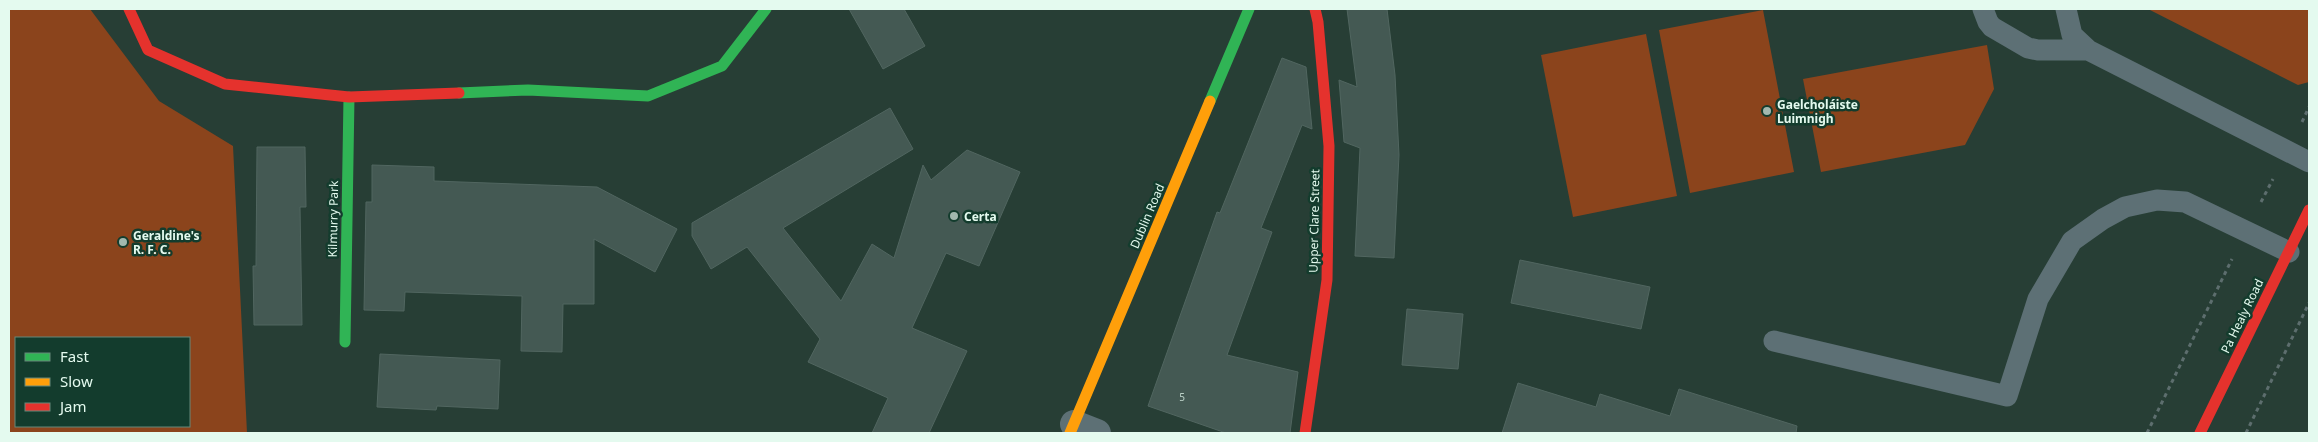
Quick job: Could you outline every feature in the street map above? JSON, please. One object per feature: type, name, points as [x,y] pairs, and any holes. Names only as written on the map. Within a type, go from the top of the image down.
[{"type":"street","points":[[129,9],[148,50],[225,84],[349,97],[528,90],[648,96],[722,66],[766,9]]},
{"type":"street","name":"Dublin Road","points":[[1080,430],[1248,9]]},
{"type":"street","name":"Upper Clare Street","points":[[1305,433],[1327,280],[1329,146],[1315,9]]},
{"type":"street","name":"Kilmurry Park","points":[[345,342],[349,97]]},
{"type":"street","name":"Pa Healy Road","points":[[2200,433],[2309,210]]},
{"type":"lane","points":[[1983,9],[1992,27],[2028,48],[2038,50],[2088,50]]},
{"type":"lane","points":[[2066,9],[2072,35],[2088,50],[2309,162]]},
{"type":"lane","points":[[1774,341],[2007,396],[2038,300],[2072,241],[2103,219],[2125,207],[2157,200],[2185,202],[2289,252]]},
{"type":"path","points":[[2148,433],[2231,262]]},
{"type":"path","points":[[2246,433],[2309,303]]},
{"type":"shaded area","name":"Geraldine's R. F. C.","points":[[9,9],[90,9],[159,101],[233,146],[247,433],[9,433]]},
{"type":"shaded area","points":[[2148,9],[2309,9],[2309,82],[2298,85]]},
{"type":"shaded area","points":[[1763,10],[1794,172],[1690,193],[1659,30]]},
{"type":"shaded area","points":[[1646,34],[1677,196],[1573,217],[1541,55]]},
{"type":"shaded area","points":[[1987,45],[1994,89],[1965,145],[1821,172],[1803,79]]},
{"type":"building","points":[[849,9],[904,9],[925,46],[883,69]]},
{"type":"building","points":[[1347,9],[1387,9],[1395,75],[1399,155],[1394,258],[1355,256],[1360,148],[1344,142],[1339,80],[1357,87]]},
{"type":"building","points":[[1282,58],[1306,67],[1312,129],[1302,125],[1261,228],[1272,232],[1227,355],[1298,372],[1290,433],[1226,433],[1148,406],[1217,212],[1220,213]]},
{"type":"building","points":[[890,108],[913,149],[783,228],[841,301],[872,244],[894,258],[923,165],[931,180],[967,150],[1020,172],[979,266],[946,253],[912,328],[967,351],[929,433],[872,433],[888,398],[808,362],[820,339],[747,247],[711,269],[692,236],[692,223]]},
{"type":"building","points":[[257,147],[305,147],[306,207],[300,207],[302,325],[254,325],[253,266],[256,266]]},
{"type":"building","points":[[372,165],[434,167],[434,181],[597,187],[677,229],[655,272],[594,239],[594,304],[563,304],[562,352],[521,351],[522,296],[405,292],[404,311],[364,310],[366,202],[372,202]]},
{"type":"building","points":[[1520,260],[1650,287],[1641,329],[1511,303]]},
{"type":"building","points":[[1407,309],[1463,314],[1458,369],[1402,365]]},
{"type":"building","points":[[380,354],[500,360],[498,409],[437,406],[436,410],[377,407]]},
{"type":"building","points":[[1518,383],[1596,407],[1600,394],[1670,416],[1679,389],[1797,426],[1796,433],[1502,433]]},
{"type":"traffic: fast","points":[[459,93],[528,90],[648,96],[722,66],[766,9]]},
{"type":"traffic: fast","points":[[1210,101],[1249,9]]},
{"type":"traffic: fast","points":[[345,342],[349,97]]},
{"type":"traffic: slow","points":[[1070,433],[1210,101]]},
{"type":"traffic: jam","points":[[129,9],[148,50],[225,84],[349,97],[459,93]]},
{"type":"traffic: jam","points":[[1305,433],[1327,280],[1329,146],[1318,22],[1315,9]]},
{"type":"traffic: jam","points":[[2200,433],[2309,210]]},
{"type":"place","name":"Gaelcholáiste Luimnigh","points":[[1767,111]]},
{"type":"place","name":"Certa","points":[[954,216]]},
{"type":"place","name":"Geraldine's R. F. C.","points":[[123,242]]}]
